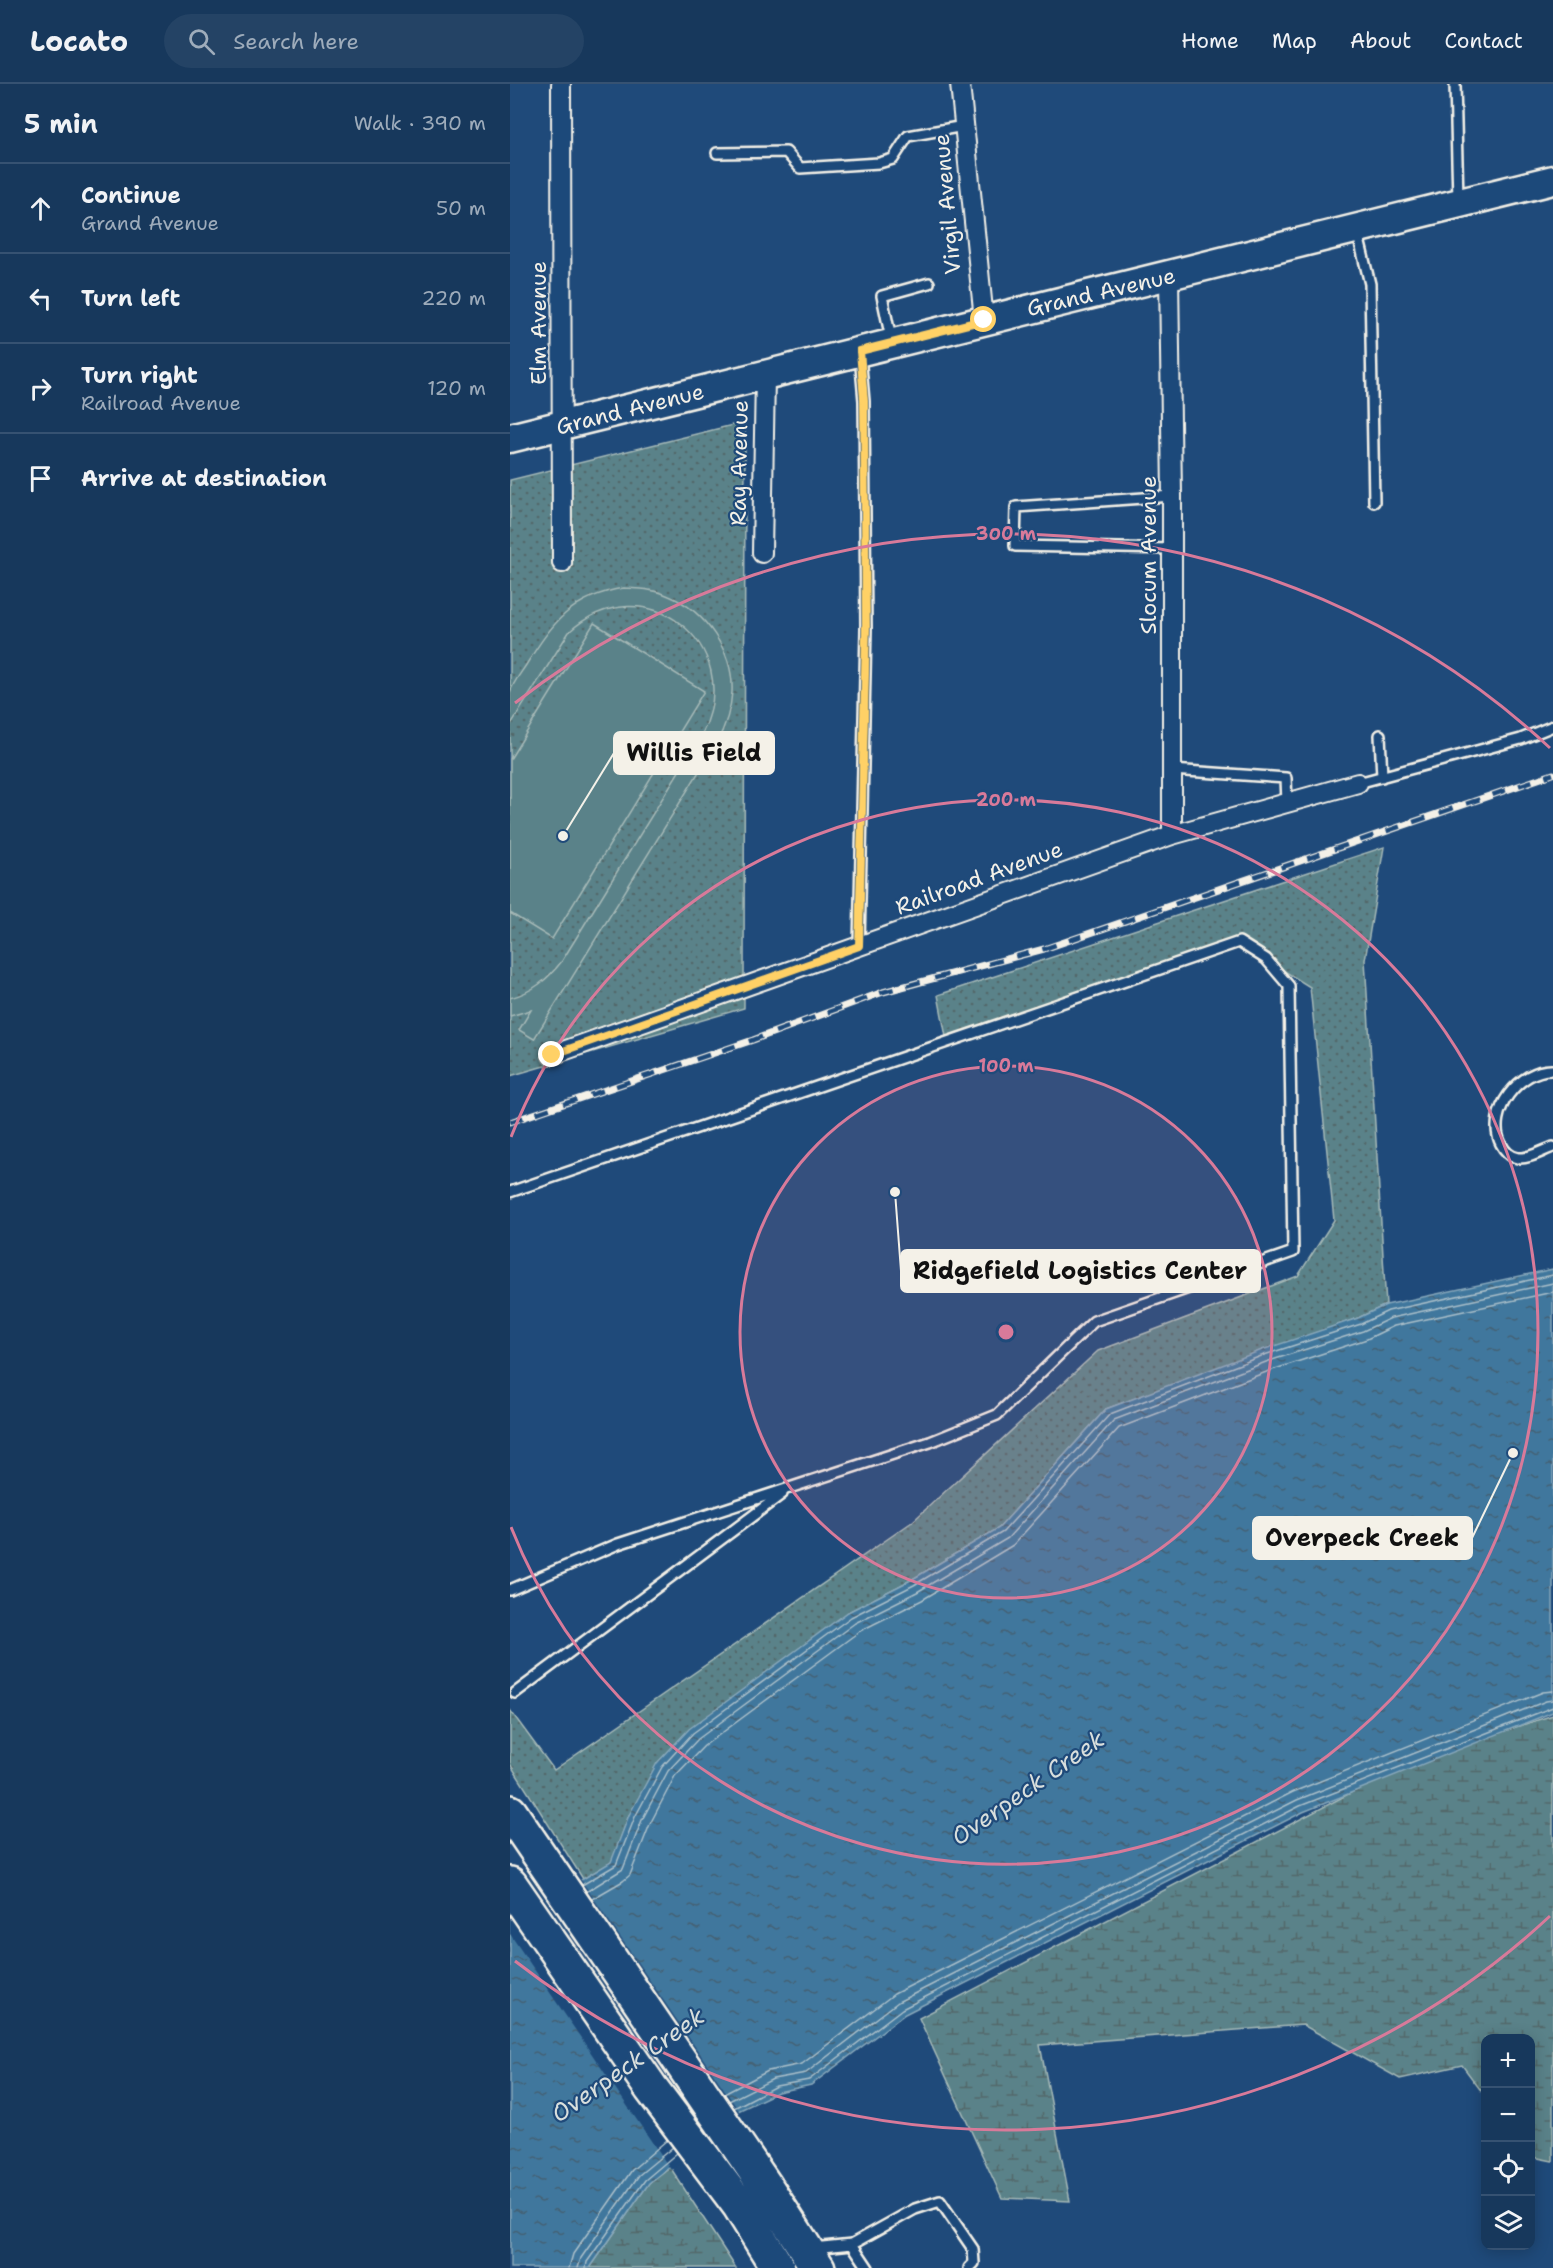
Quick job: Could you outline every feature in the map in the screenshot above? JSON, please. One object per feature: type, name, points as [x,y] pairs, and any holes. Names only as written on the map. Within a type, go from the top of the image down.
[{"type":"highway","points":[[510,1812],[813,2258]]},
{"type":"highway","points":[[510,1884],[732,2210],[778,2268]]},
{"type":"highway","points":[[732,2210],[757,2268]]},
{"type":"main road","name":"Grand Avenue","points":[[510,438],[1553,180]]},
{"type":"street","name":"Elm Avenue","points":[[561,84],[562,563]]},
{"type":"street","name":"Virgil Avenue","points":[[960,84],[984,320]]},
{"type":"street","name":"Slocum Avenue","points":[[1169,276],[1172,495],[1172,835]]},
{"type":"street","name":"Ray Avenue","points":[[762,553],[765,375]]},
{"type":"street","name":"Railroad Avenue","points":[[552,1055],[1172,835],[1358,783]]},
{"type":"lane","points":[[1455,84],[1458,204]]},
{"type":"lane","points":[[717,153],[786,152],[800,168],[879,163],[893,159],[908,136],[964,126]]},
{"type":"lane","points":[[1357,229],[1370,284],[1374,502]]},
{"type":"lane","points":[[892,344],[882,296],[929,283]]},
{"type":"lane","points":[[859,946],[866,629],[864,400],[860,351]]},
{"type":"lane","points":[[1172,495],[1016,507],[1015,546],[1172,549]]},
{"type":"lane","points":[[1358,783],[1521,739],[1553,726]]},
{"type":"lane","points":[[1380,735],[1382,777]]},
{"type":"lane","points":[[1172,770],[1286,778],[1287,803]]},
{"type":"lane","points":[[510,1192],[1239,942],[1266,959],[1289,986],[1293,1252],[1094,1321],[997,1415],[930,1442],[618,1544],[510,1590]]},
{"type":"lane","points":[[1553,1070],[1530,1076],[1505,1096],[1498,1115],[1496,1134],[1504,1150],[1515,1158],[1525,1157],[1553,1147]]},
{"type":"lane","points":[[515,1693],[790,1488]]},
{"type":"lane","points":[[813,2258],[852,2244],[915,2209],[940,2201],[973,2249],[974,2263],[969,2268]]},
{"type":"lane","points":[[852,2244],[868,2268]]},
{"type":"green space","points":[[745,422],[744,1008],[510,1076],[510,480]]},
{"type":"green space","points":[[624,588],[664,594],[682,603],[705,622],[715,635],[728,662],[732,692],[730,706],[725,725],[716,744],[534,1039],[519,1030],[531,1010],[510,1016],[510,998],[539,984],[562,961],[702,734],[712,701],[711,671],[699,644],[680,624],[656,611],[628,607],[598,613],[569,632],[510,726],[511,690],[545,636],[565,614],[577,605],[606,592]]},
{"type":"green space","points":[[594,623],[704,691],[552,939],[510,913],[510,759]]},
{"type":"green space","points":[[1384,847],[1365,960],[1386,1305],[1358,1318],[1106,1409],[999,1528],[911,1580],[848,1612],[629,1815],[612,1862],[583,1879],[510,1764],[510,1710],[554,1770],[912,1522],[1098,1351],[1298,1276],[1334,1220],[1310,987],[1238,942],[947,1042],[938,995]]},
{"type":"green space","points":[[1553,1715],[1553,2161],[1535,2157],[1535,2034],[1481,2034],[1481,2091],[1462,2065],[1400,2079],[1303,2025],[1040,2045],[1070,2201],[1002,2198],[919,2018],[1410,1762]]},
{"type":"green space","points":[[670,2167],[736,2268],[590,2268],[649,2183]]},
{"type":"water","points":[[1553,1269],[1553,1712],[1303,1812],[905,2014],[811,2085],[778,2092],[740,2110],[649,2183],[590,2268],[510,2268],[510,1907],[583,1879],[611,1862],[629,1815],[657,1763],[689,1729],[848,1612],[911,1580],[999,1528],[1106,1409],[1262,1350],[1358,1318],[1386,1305]]},
{"type":"pier","points":[[579,1877],[741,2114],[671,2170],[510,1934],[510,1904]]},
{"type":"railway","points":[[510,1122],[753,1040],[883,992],[1044,949],[1553,774]]},
{"type":"place","name":"Willis Field","points":[[563,836]]},
{"type":"place","name":"Ridgefield Logistics Center","points":[[895,1192]]},
{"type":"place","name":"Overpeck Creek","points":[[1513,1453]]},
{"type":"route","points":[[552,1055],[859,946],[866,629],[864,400],[860,351],[984,320]]}]
